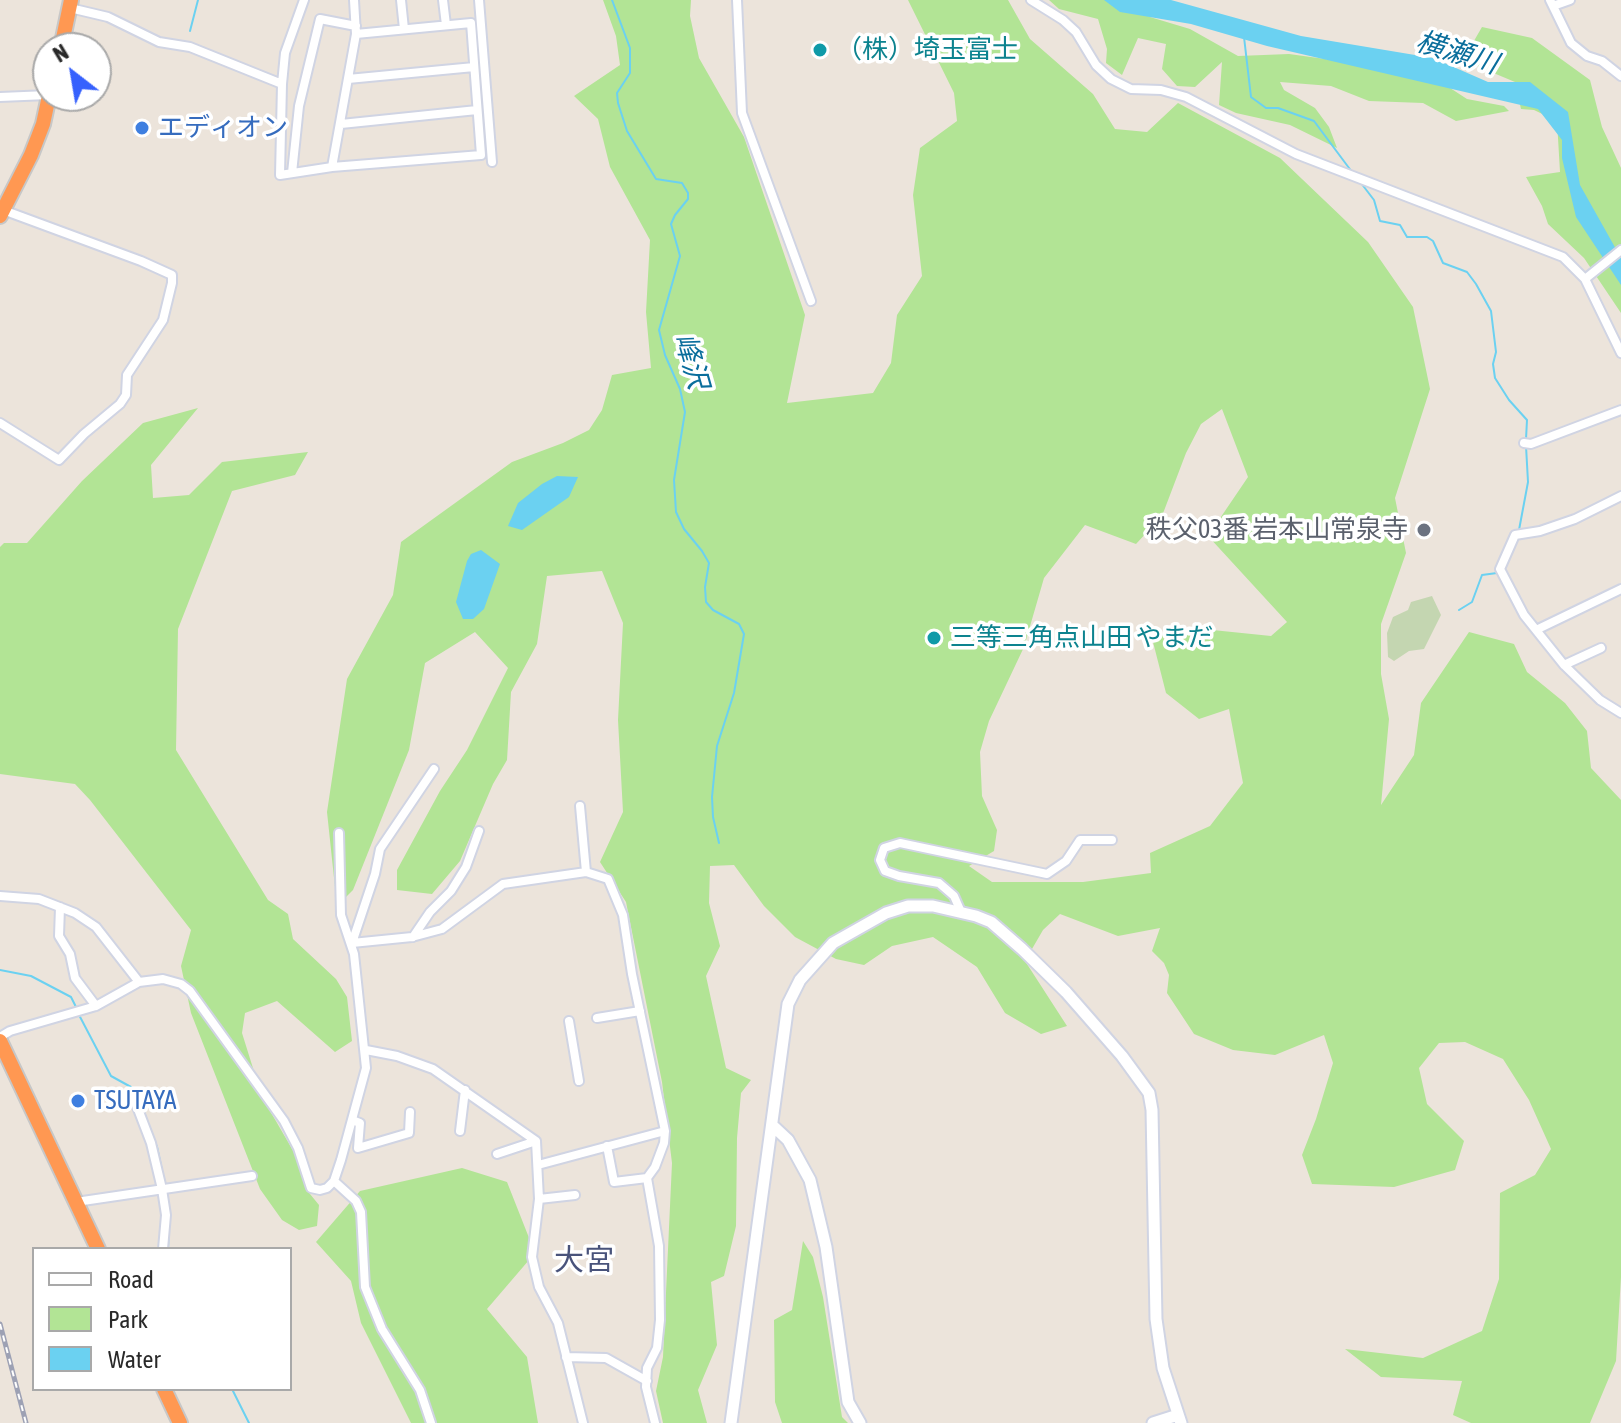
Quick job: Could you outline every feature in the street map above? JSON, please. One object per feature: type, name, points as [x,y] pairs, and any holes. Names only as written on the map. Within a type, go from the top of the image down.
[{"type":"highway","points":[[65,32],[71,4]]},
{"type":"highway","points":[[1,213],[31,155],[45,112]]},
{"type":"highway","points":[[0,1039],[97,1247]]},
{"type":"highway","points":[[165,1391],[180,1423]]},
{"type":"street","points":[[292,173],[299,106],[320,19],[356,30],[471,23],[481,155],[332,167],[280,175],[285,53],[304,0]]},
{"type":"street","points":[[332,167],[356,30],[354,0]]},
{"type":"street","points":[[401,0],[404,29]]},
{"type":"street","points":[[443,0],[446,25]]},
{"type":"street","points":[[479,0],[492,162]]},
{"type":"street","points":[[737,0],[742,113],[811,301]]},
{"type":"street","points":[[1031,0],[1063,20],[1076,32],[1096,65],[1111,79],[1131,89],[1161,90],[1186,97],[1296,154],[1563,257],[1588,276],[1621,353]]},
{"type":"street","points":[[1570,0],[1552,3],[1571,43],[1621,76]]},
{"type":"street","points":[[71,4],[108,17],[159,42],[190,47],[282,84]]},
{"type":"street","points":[[348,79],[474,67]]},
{"type":"street","points":[[0,97],[32,96]]},
{"type":"street","points":[[341,124],[477,110]]},
{"type":"street","points":[[0,423],[59,460],[126,395],[127,375],[163,320],[172,283],[172,275],[151,266],[1,213]]},
{"type":"street","points":[[1588,276],[1621,250]]},
{"type":"street","points":[[1524,443],[1531,444],[1621,410]]},
{"type":"street","points":[[1619,709],[1600,700],[1564,665],[1524,615],[1500,569],[1515,535],[1540,531],[1575,519],[1621,496]]},
{"type":"street","points":[[1536,630],[1621,589]]},
{"type":"street","points":[[1564,665],[1601,648]]},
{"type":"street","points":[[352,943],[380,849],[434,769]]},
{"type":"street","points":[[580,806],[586,872]]},
{"type":"street","points":[[412,937],[430,912],[451,891],[466,867],[479,831]]},
{"type":"street","points":[[0,1039],[10,1031],[96,1006],[139,982],[163,979],[181,984],[190,991],[293,1135],[311,1188],[320,1190],[334,1181],[366,1068],[352,943],[341,915],[339,833]]},
{"type":"street","points":[[961,912],[954,896],[939,883],[885,871],[880,860],[884,848],[900,843],[1047,874],[1066,861],[1080,840],[1112,840]]},
{"type":"street","points":[[352,943],[412,937],[442,929],[503,884],[586,872],[608,879],[623,915],[665,1131],[655,1167],[647,1178],[659,1246],[660,1320],[657,1348],[647,1368],[655,1423]]},
{"type":"street","points":[[0,896],[39,899],[96,927],[139,982]]},
{"type":"street","points":[[731,1423],[788,1004],[800,980],[833,943],[886,913],[908,906],[933,906],[991,922],[1066,992],[1122,1056],[1149,1093],[1152,1110],[1156,1319],[1163,1368],[1180,1419],[1153,1423]]},
{"type":"street","points":[[60,907],[59,936],[70,954],[75,978],[96,1006]]},
{"type":"street","points":[[597,1018],[640,1011]]},
{"type":"street","points":[[569,1021],[579,1081]]},
{"type":"street","points":[[366,1050],[397,1056],[433,1069],[536,1141],[539,1199],[532,1257],[539,1287],[558,1323],[583,1423]]},
{"type":"street","points":[[460,1131],[465,1090]]},
{"type":"street","points":[[133,1096],[151,1143],[162,1189],[166,1215],[163,1247]]},
{"type":"street","points":[[352,1120],[360,1123],[358,1148],[409,1133],[410,1112]]},
{"type":"street","points":[[772,1125],[788,1140],[810,1180],[826,1247],[848,1402],[860,1423]]},
{"type":"street","points":[[538,1165],[665,1131]]},
{"type":"street","points":[[497,1154],[536,1141]]},
{"type":"street","points":[[607,1146],[614,1182],[647,1178]]},
{"type":"street","points":[[76,1202],[252,1176]]},
{"type":"street","points":[[334,1181],[356,1201],[361,1212],[365,1287],[382,1329],[420,1390],[431,1423]]},
{"type":"street","points":[[539,1199],[575,1195]]},
{"type":"street","points":[[566,1357],[606,1358],[647,1381]]},
{"type":"green space","points":[[603,0],[691,0],[690,16],[699,58],[744,137],[805,315],[787,403],[873,393],[891,363],[897,315],[922,276],[913,195],[920,148],[957,121],[954,93],[908,0],[1008,0],[1030,39],[1093,94],[1115,129],[1147,132],[1178,103],[1280,158],[1368,242],[1413,307],[1430,389],[1395,498],[1406,553],[1381,624],[1381,674],[1389,719],[1381,805],[1414,755],[1421,703],[1469,632],[1514,644],[1527,672],[1565,703],[1587,731],[1591,768],[1621,800],[1621,1277],[1616,1361],[1590,1423],[1471,1423],[1453,1415],[1462,1381],[1381,1377],[1345,1349],[1423,1358],[1482,1331],[1499,1279],[1500,1193],[1535,1175],[1551,1149],[1529,1100],[1503,1059],[1465,1042],[1439,1043],[1419,1068],[1427,1104],[1464,1141],[1455,1170],[1394,1187],[1312,1184],[1302,1155],[1333,1063],[1324,1035],[1275,1055],[1233,1050],[1194,1034],[1167,993],[1169,975],[1164,963],[1152,951],[1160,928],[1118,936],[1060,914],[1043,930],[1025,961],[1067,1026],[1041,1034],[1005,1013],[977,967],[933,937],[892,946],[864,965],[836,959],[795,937],[764,906],[734,865],[710,866],[709,903],[720,946],[706,976],[726,1068],[751,1080],[741,1093],[736,1226],[724,1276],[711,1282],[717,1345],[698,1390],[707,1423],[663,1423],[656,1391],[663,1357],[672,1163],[662,1082],[626,902],[600,862],[623,812],[618,720],[623,623],[602,571],[547,576],[537,644],[511,692],[507,760],[493,784],[460,861],[432,894],[397,890],[397,870],[440,791],[467,750],[508,668],[475,632],[425,663],[409,750],[353,890],[337,906],[327,812],[347,679],[393,595],[401,542],[512,462],[589,430],[602,410],[612,375],[651,368],[646,312],[650,240],[610,167],[598,119],[574,96],[620,65],[616,36]],"holes":[[[1222,409],[1248,477],[1208,536],[1287,622],[1271,636],[1193,628],[1152,638],[1166,693],[1199,719],[1229,709],[1243,783],[1210,826],[1150,853],[1151,873],[1083,882],[992,882],[969,866],[994,851],[997,830],[982,796],[980,752],[989,721],[1024,647],[1044,578],[1085,525],[1136,544],[1162,516],[1186,453],[1201,424]]]},
{"type":"green space","points":[[1049,0],[1116,0],[1150,17],[1190,29],[1238,56],[1289,54],[1427,73],[1467,99],[1504,106],[1509,111],[1456,121],[1423,103],[1369,101],[1331,86],[1280,82],[1284,90],[1315,108],[1329,127],[1337,148],[1290,125],[1236,113],[1219,105],[1222,62],[1195,87],[1177,86],[1162,69],[1166,44],[1138,38],[1122,75],[1106,63],[1107,49],[1098,19],[1059,9]]},
{"type":"green space","points":[[1482,27],[1532,38],[1590,80],[1602,127],[1621,168],[1621,313],[1584,258],[1548,224],[1526,177],[1560,172],[1557,121],[1534,110],[1521,109],[1515,82],[1472,64],[1471,46]]},
{"type":"green space","points":[[198,408],[151,465],[153,498],[189,495],[222,462],[308,452],[295,475],[232,491],[178,629],[176,750],[268,900],[288,914],[293,939],[336,979],[347,997],[352,1041],[335,1052],[277,1001],[245,1013],[242,1033],[262,1097],[295,1154],[310,1194],[319,1205],[317,1226],[299,1230],[282,1220],[260,1189],[191,1013],[181,966],[191,930],[75,784],[0,774],[0,547],[4,543],[27,543],[82,481],[143,423]]},
{"type":"green space","points":[[1432,596],[1441,615],[1424,649],[1409,651],[1394,661],[1388,657],[1387,633],[1393,617],[1408,610],[1411,602]]},
{"type":"green space","points":[[462,1168],[507,1182],[535,1253],[487,1309],[527,1357],[538,1423],[411,1423],[361,1323],[351,1281],[316,1242],[360,1191]]},
{"type":"green space","points":[[803,1241],[813,1257],[823,1297],[842,1417],[848,1423],[782,1423],[775,1402],[774,1320],[792,1310]]},
{"type":"water","points":[[1104,0],[1171,0],[1301,36],[1433,58],[1488,82],[1530,82],[1568,112],[1580,185],[1621,258],[1621,285],[1576,217],[1562,158],[1562,140],[1538,109],[1267,46],[1191,24],[1120,12]]},
{"type":"water","points":[[557,476],[578,477],[569,497],[522,530],[508,526],[518,503]]},
{"type":"water","points":[[481,550],[500,564],[484,609],[473,619],[463,619],[456,602],[467,561],[471,554]]},
{"type":"waterway","points":[[190,31],[198,0]]},
{"type":"waterway","name":"峰沢","points":[[612,0],[630,48],[630,73],[617,93],[627,131],[656,179],[682,183],[688,193],[688,199],[671,224],[680,256],[659,330],[685,412],[674,480],[676,512],[684,529],[709,563],[706,602],[713,610],[739,624],[744,634],[734,693],[717,746],[712,797],[719,843]]},
{"type":"waterway","points":[[1244,37],[1251,97],[1266,108],[1278,108],[1314,121],[1352,172]]},
{"type":"waterway","points":[[1361,183],[1374,200],[1380,221],[1400,225],[1407,237],[1427,237],[1433,241],[1443,263],[1467,272],[1476,284],[1491,311],[1496,352],[1493,364],[1495,378],[1527,420],[1526,439]]},
{"type":"waterway","points":[[1519,530],[1528,482],[1526,446]]},
{"type":"waterway","points":[[1505,568],[1514,548]]},
{"type":"waterway","points":[[1459,610],[1472,602],[1482,575],[1497,573]]},
{"type":"waterway","points":[[0,970],[31,976],[71,997],[76,1007]]},
{"type":"waterway","points":[[78,1013],[111,1076],[131,1087],[138,1096],[157,1147],[164,1180]]},
{"type":"waterway","points":[[166,1191],[169,1208]]},
{"type":"waterway","points":[[168,1247],[169,1222]]},
{"type":"waterway","points":[[233,1391],[249,1423]]},
{"type":"railway","points":[[0,1324],[26,1423]]},
{"type":"place","name":"（株）埼玉富士","points":[[820,50]]},
{"type":"place","name":"エディオン","points":[[142,128]]},
{"type":"place","name":"秩父03番 岩本山常泉寺","points":[[1424,530]]},
{"type":"place","name":"三等三角点山田 やまだ","points":[[934,638]]},
{"type":"place","name":"TSUTAYA","points":[[78,1101]]},
{"type":"district","name":"大宮","points":[[584,1261]]},
{"type":"water label","name":"横瀬川","points":[[1457,53]]}]
